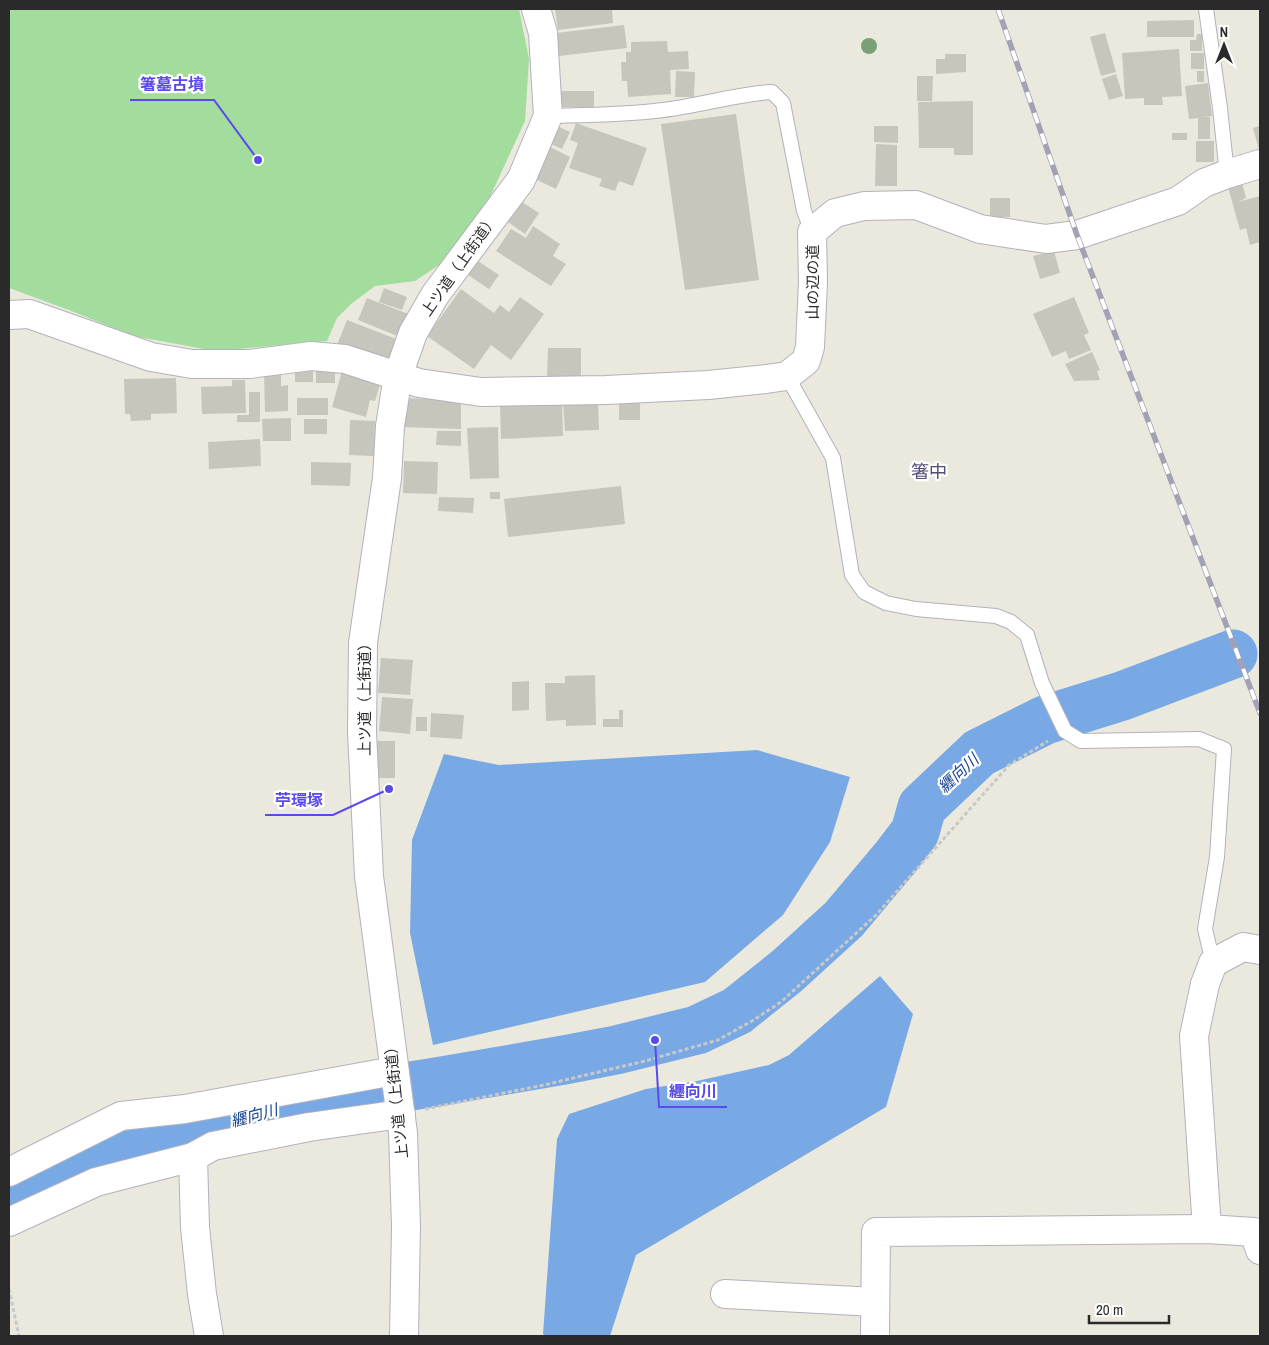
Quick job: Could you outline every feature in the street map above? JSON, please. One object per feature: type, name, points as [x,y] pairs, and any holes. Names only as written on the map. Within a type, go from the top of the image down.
[{"type":"street","name":"上ツ道（上街道）","points":[[404,1336],[406,1226],[400,1110],[369,876],[362,732],[363,643],[387,478],[390,426],[398,376],[413,333],[435,295],[521,180],[548,116],[543,33],[536,9]]},
{"type":"street","name":"山の辺の道","points":[[787,376],[806,361],[810,347],[813,282],[812,232],[836,213],[864,206],[916,205],[980,229],[1046,239],[1077,235],[1178,201],[1204,183],[1260,164]]},
{"type":"street","points":[[9,315],[29,314],[151,357],[192,364],[250,364],[311,356],[345,359],[419,383],[481,392],[606,390],[708,385],[787,376]]},
{"type":"street","points":[[1207,1229],[1194,1036],[1213,963],[1243,947],[1260,950]]},
{"type":"street","points":[[9,1172],[121,1116],[185,1109],[394,1074]]},
{"type":"street","points":[[9,1222],[96,1182],[194,1157],[213,1146],[400,1110]]},
{"type":"street","points":[[194,1157],[195,1226],[202,1294],[209,1336]]},
{"type":"street","points":[[875,1336],[876,1232],[1207,1229],[1254,1232],[1260,1250]]},
{"type":"street","points":[[725,1294],[875,1302]]},
{"type":"lane","points":[[1206,9],[1220,108],[1226,174]]},
{"type":"lane","points":[[548,116],[608,115],[664,110],[742,95],[772,92],[783,103],[804,211],[812,232]]},
{"type":"lane","points":[[787,376],[833,458],[852,575],[864,592],[886,604],[916,609],[996,616],[1011,622],[1027,635],[1042,683],[1064,728],[1081,741],[1199,739],[1224,749],[1217,857],[1206,929],[1213,963]]},
{"type":"path","points":[[400,1110],[544,1085],[646,1061],[718,1040],[752,1021],[781,1002],[876,915],[1009,765],[1064,728]]},
{"type":"path","points":[[9,1288],[19,1336]]},
{"type":"green space","points":[[9,9],[519,9],[529,59],[525,121],[489,199],[442,263],[415,281],[375,286],[351,304],[337,318],[327,341],[215,351],[133,336],[9,288]]},
{"type":"water","points":[[757,750],[850,777],[830,842],[783,915],[705,982],[433,1045],[410,933],[412,840],[444,754],[499,765]]},
{"type":"water","points":[[880,976],[913,1014],[886,1107],[636,1255],[610,1336],[545,1336],[543,1334],[557,1139],[569,1114],[646,1089],[697,1081],[769,1065],[789,1055]]},
{"type":"building","points":[[555,9],[612,9],[613,23],[558,30]]},
{"type":"building","points":[[1194,20],[1194,37],[1147,37],[1147,21]]},
{"type":"building","points":[[624,25],[627,48],[559,56],[556,33]]},
{"type":"building","points":[[1105,33],[1116,72],[1101,76],[1090,37]]},
{"type":"building","points":[[1197,34],[1202,34],[1202,51],[1190,51],[1190,40],[1196,40]]},
{"type":"building","points":[[667,41],[668,52],[688,51],[689,69],[670,70],[671,94],[628,97],[627,81],[622,81],[621,62],[626,62],[626,52],[631,52],[631,42]]},
{"type":"building","points":[[1179,49],[1182,96],[1162,97],[1163,105],[1144,105],[1144,98],[1125,99],[1122,53]]},
{"type":"building","points":[[1191,53],[1204,53],[1204,69],[1191,69]]},
{"type":"building","points":[[945,54],[966,54],[966,72],[936,74],[936,59],[945,59]]},
{"type":"building","points":[[676,71],[695,72],[694,97],[675,97]]},
{"type":"building","points":[[1197,71],[1204,71],[1204,82],[1197,82]]},
{"type":"building","points":[[1116,74],[1123,96],[1109,100],[1102,79]]},
{"type":"building","points":[[917,76],[933,76],[932,101],[917,101]]},
{"type":"building","points":[[1208,83],[1212,116],[1202,117],[1210,117],[1210,139],[1198,139],[1198,118],[1189,119],[1185,86]]},
{"type":"building","points":[[561,91],[594,91],[594,107],[561,107]]},
{"type":"building","points":[[973,101],[973,155],[954,155],[954,148],[919,148],[918,102]]},
{"type":"building","points":[[736,114],[759,280],[685,290],[661,124]]},
{"type":"building","points":[[576,123],[647,148],[633,186],[619,181],[615,191],[599,186],[602,179],[569,168],[578,143],[570,140]]},
{"type":"building","points":[[557,126],[570,132],[562,149],[549,143]]},
{"type":"building","points":[[874,126],[898,126],[898,143],[874,142]]},
{"type":"building","points":[[1260,126],[1260,153],[1253,128]]},
{"type":"building","points":[[1172,133],[1187,133],[1187,140],[1172,140]]},
{"type":"building","points":[[1196,141],[1214,141],[1214,162],[1196,162]]},
{"type":"building","points":[[876,144],[897,145],[897,186],[875,186]]},
{"type":"building","points":[[550,147],[570,157],[556,189],[535,179]]},
{"type":"building","points":[[1242,183],[1246,198],[1238,202],[1260,196],[1260,242],[1250,245],[1246,228],[1240,230],[1228,187]]},
{"type":"building","points":[[990,198],[1010,198],[1010,217],[990,217]]},
{"type":"building","points":[[519,200],[539,213],[525,234],[505,220]]},
{"type":"building","points":[[533,226],[560,244],[553,256],[566,264],[551,286],[496,251],[511,229],[526,238]]},
{"type":"building","points":[[1054,251],[1060,273],[1040,279],[1033,256]]},
{"type":"building","points":[[478,261],[499,275],[489,289],[468,275]]},
{"type":"building","points":[[384,288],[407,297],[402,310],[379,302]]},
{"type":"building","points":[[461,289],[494,313],[500,305],[509,312],[520,297],[544,314],[511,360],[491,345],[474,369],[427,336]]},
{"type":"building","points":[[1074,297],[1089,333],[1084,335],[1091,350],[1069,359],[1066,351],[1052,357],[1033,314]]},
{"type":"building","points":[[367,298],[411,315],[402,338],[358,320]]},
{"type":"building","points":[[347,320],[399,340],[389,365],[337,345]]},
{"type":"building","points":[[548,348],[581,348],[581,378],[547,377]]},
{"type":"building","points":[[1092,352],[1100,370],[1097,371],[1100,380],[1074,381],[1065,364]]},
{"type":"building","points":[[295,369],[313,369],[313,382],[295,382]]},
{"type":"building","points":[[316,370],[335,370],[335,383],[316,383]]},
{"type":"building","points":[[342,371],[381,381],[375,401],[370,400],[366,417],[332,407]]},
{"type":"building","points":[[264,373],[281,373],[281,386],[288,385],[288,411],[265,412]]},
{"type":"building","points":[[176,378],[177,413],[151,414],[151,420],[131,421],[130,414],[125,414],[124,379]]},
{"type":"building","points":[[232,380],[245,380],[246,413],[202,414],[201,387],[232,386]]},
{"type":"building","points":[[249,392],[260,392],[260,422],[237,422],[237,415],[249,415]]},
{"type":"building","points":[[619,396],[640,396],[640,420],[619,420]]},
{"type":"building","points":[[297,398],[328,398],[328,415],[297,415]]},
{"type":"building","points":[[404,398],[461,400],[461,429],[403,427]]},
{"type":"building","points":[[598,401],[599,430],[565,431],[563,402]]},
{"type":"building","points":[[562,402],[563,436],[501,439],[500,405]]},
{"type":"building","points":[[291,418],[291,441],[263,441],[262,419]]},
{"type":"building","points":[[304,419],[327,419],[327,434],[304,434]]},
{"type":"building","points":[[350,420],[375,421],[374,456],[349,455]]},
{"type":"building","points":[[498,427],[499,478],[470,479],[467,428]]},
{"type":"building","points":[[437,431],[461,431],[461,446],[436,445]]},
{"type":"building","points":[[260,439],[261,466],[209,469],[208,442]]},
{"type":"building","points":[[404,461],[438,462],[437,494],[403,493]]},
{"type":"building","points":[[311,462],[351,463],[350,486],[311,485]]},
{"type":"building","points":[[621,486],[625,524],[508,537],[504,499]]},
{"type":"building","points":[[490,492],[500,492],[500,499],[490,499]]},
{"type":"building","points":[[439,497],[474,498],[473,513],[438,511]]},
{"type":"building","points":[[381,658],[413,660],[410,695],[378,693]]},
{"type":"building","points":[[595,675],[596,725],[566,726],[566,720],[546,721],[545,683],[565,683],[565,676]]},
{"type":"building","points":[[529,681],[529,710],[512,711],[512,682]]},
{"type":"building","points":[[382,697],[413,699],[410,734],[379,731]]},
{"type":"building","points":[[619,710],[623,710],[623,727],[603,727],[603,719],[619,719]]},
{"type":"building","points":[[431,713],[464,715],[462,739],[430,737]]},
{"type":"building","points":[[416,717],[427,717],[427,731],[416,731]]},
{"type":"building","points":[[375,741],[395,741],[395,778],[375,778]]},
{"type":"waterway","name":"纒向川","points":[[9,1193],[137,1146],[291,1105],[564,1060],[616,1050],[697,1030],[737,1011],[787,971],[844,919],[915,832],[922,807],[979,753],[1045,720],[1122,696],[1233,654]]},
{"type":"railway","points":[[998,9],[1077,235],[1260,713]]},
{"type":"place","name":"箸墓古墳","points":[[258,160]]},
{"type":"place","name":"苧環塚","points":[[389,789]]},
{"type":"place","name":"纒向川","points":[[655,1040]]},
{"type":"district","name":"箸中","points":[[929,471]]}]
